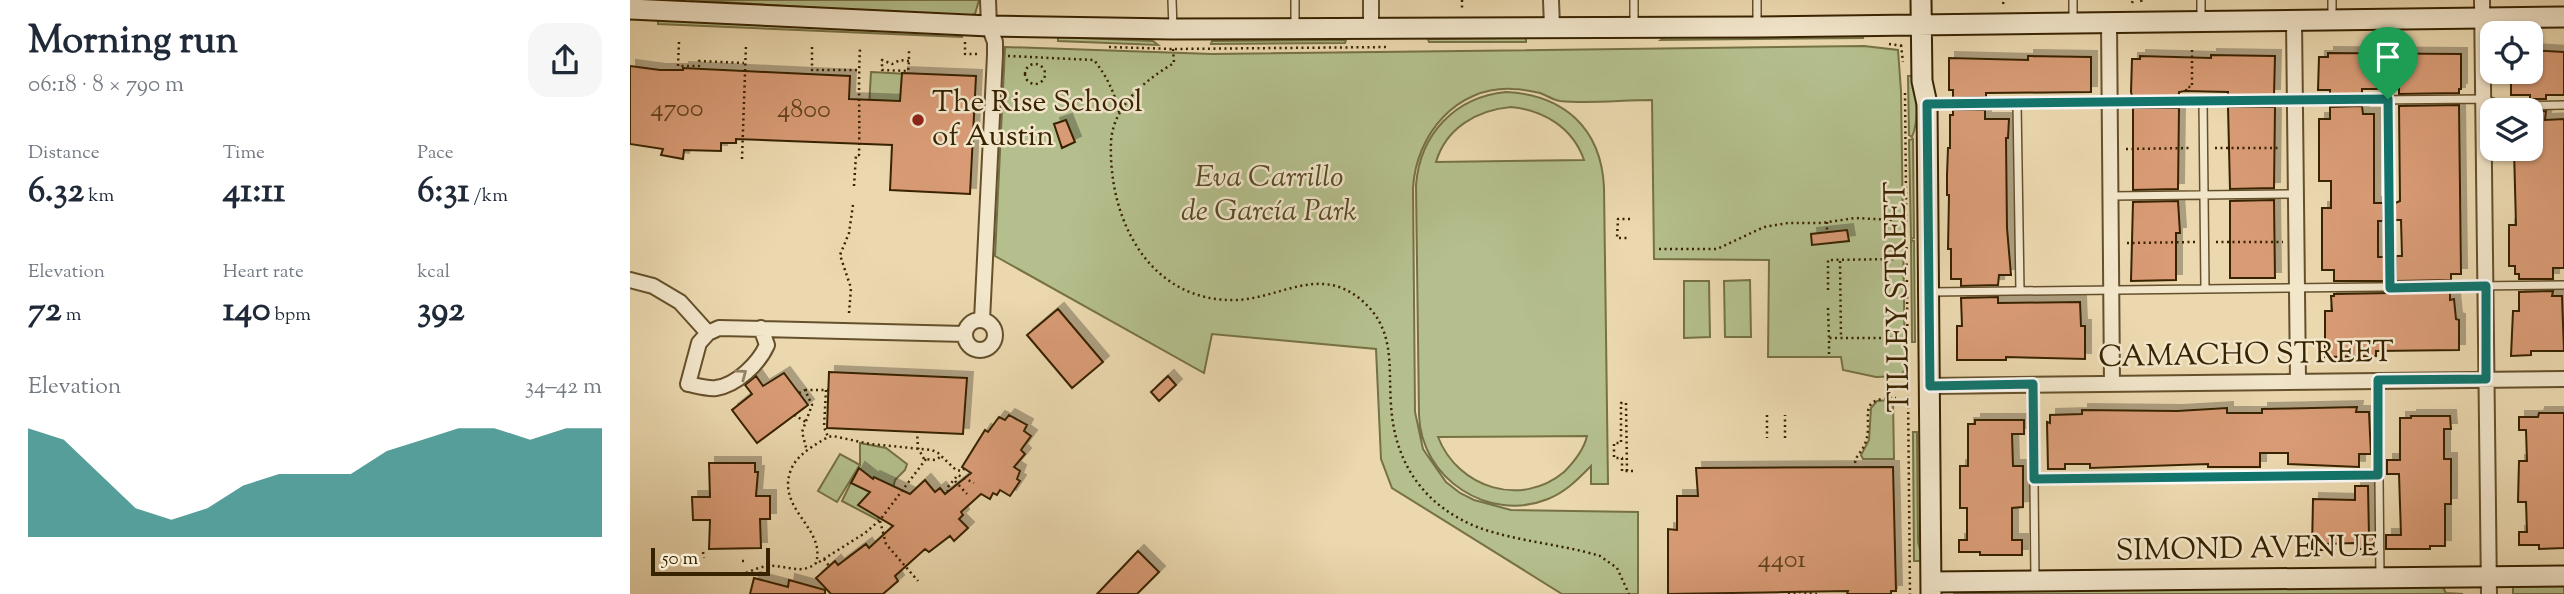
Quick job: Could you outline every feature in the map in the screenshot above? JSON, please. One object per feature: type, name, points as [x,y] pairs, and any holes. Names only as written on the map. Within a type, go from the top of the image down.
[{"type":"street","points":[[982,320],[995,55],[995,42],[989,26],[988,0]]},
{"type":"street","points":[[1371,0],[1371,27]]},
{"type":"street","points":[[1551,0],[1552,27]]},
{"type":"street","name":"TILLEY STREET","points":[[1921,0],[1923,81],[1927,104],[1931,588]]},
{"type":"street","points":[[630,9],[989,26],[1173,29],[1757,27],[2294,20],[2332,10],[2483,9],[2564,17]]},
{"type":"street","points":[[2483,9],[2484,98]]},
{"type":"street","points":[[2294,20],[2298,381]]},
{"type":"street","points":[[2109,22],[2112,383]]},
{"type":"street","points":[[2485,161],[2489,585]]},
{"type":"street","points":[[630,280],[653,286],[680,302],[708,333]]},
{"type":"street","points":[[982,320],[991,324],[995,333],[990,346],[981,350],[971,348],[965,340],[965,334],[969,325],[982,320]]},
{"type":"street","points":[[761,328],[767,345],[762,356],[737,379],[720,387],[705,388],[688,384],[699,344],[708,333],[719,328],[761,328],[965,334]]},
{"type":"street","name":"CAMACHO STREET","points":[[1930,386],[2564,379]]},
{"type":"street","name":"SIMOND AVENUE","points":[[1931,588],[2035,582],[2380,578],[2489,585],[2564,576]]},
{"type":"lane","points":[[1172,0],[1173,29]]},
{"type":"lane","points":[[1295,0],[1295,29]]},
{"type":"lane","points":[[1634,0],[1634,27]]},
{"type":"lane","points":[[1757,0],[1757,27]]},
{"type":"lane","points":[[2073,0],[2073,23]]},
{"type":"lane","points":[[2201,0],[2201,21]]},
{"type":"lane","points":[[2389,99],[2390,288]]},
{"type":"lane","points":[[1927,104],[2480,99]]},
{"type":"lane","points":[[2203,101],[2205,289]]},
{"type":"lane","points":[[2017,103],[2020,291]]},
{"type":"lane","points":[[2543,105],[2564,105]]},
{"type":"lane","points":[[2110,196],[2295,194]]},
{"type":"lane","points":[[1929,292],[2564,285]]},
{"type":"lane","points":[[2378,380],[2380,578]]},
{"type":"lane","points":[[2033,384],[2035,582]]},
{"type":"lane","points":[[2034,479],[2378,475]]},
{"type":"path","points":[[1462,0],[1462,11]]},
{"type":"path","points":[[679,42],[678,65],[699,66],[699,61],[745,63]]},
{"type":"path","points":[[1888,44],[1913,46]]},
{"type":"path","points":[[741,159],[746,45]]},
{"type":"path","points":[[965,46],[965,54],[979,54]]},
{"type":"path","points":[[1901,46],[1905,73]]},
{"type":"path","points":[[812,47],[812,71],[859,70]]},
{"type":"path","points":[[2389,99],[2390,86],[2395,84],[2395,47]]},
{"type":"path","points":[[855,186],[856,155],[859,155],[860,49]]},
{"type":"path","points":[[2186,101],[2186,88],[2192,87],[2192,50]]},
{"type":"path","points":[[909,51],[909,61],[908,71],[881,70],[882,60],[892,64],[900,60],[909,61]]},
{"type":"path","points":[[1005,55],[1094,60],[1114,90],[1119,112]]},
{"type":"path","points":[[1027,56],[1033,64],[1042,66],[1045,72],[1043,80],[1037,84],[1027,81],[1024,74],[1033,64]]},
{"type":"path","points":[[1174,63],[1147,80],[1119,112],[1111,140],[1113,180],[1119,208],[1127,231],[1139,251],[1158,273],[1186,290],[1216,298],[1236,300],[1260,297],[1299,285],[1315,284],[1330,285],[1356,296],[1373,311],[1388,342],[1394,431],[1404,463],[1420,488],[1443,509],[1465,522],[1600,556],[1617,569],[1629,594]]},
{"type":"path","name":"TILLEY STREET","points":[[1905,90],[1910,594]]},
{"type":"path","points":[[2126,149],[2194,148]]},
{"type":"path","points":[[2213,148],[2285,148]]},
{"type":"path","points":[[849,313],[851,288],[840,255],[849,233],[853,205]]},
{"type":"path","points":[[1659,249],[1717,249],[1764,228],[1788,223],[1855,218],[1895,220]]},
{"type":"path","points":[[1630,219],[1618,219],[1618,238],[1630,238]]},
{"type":"path","points":[[1827,222],[1828,232]]},
{"type":"path","points":[[2127,243],[2195,242]]},
{"type":"path","points":[[2213,242],[2286,242]]},
{"type":"path","points":[[1829,290],[1828,260],[1895,259]]},
{"type":"path","points":[[1840,260],[1841,338]]},
{"type":"path","points":[[1828,308],[1829,354]]},
{"type":"path","points":[[1829,338],[1896,338]]},
{"type":"path","points":[[806,390],[812,405],[803,439],[807,450]]},
{"type":"path","points":[[799,393],[806,390],[827,390],[824,427],[828,438]]},
{"type":"path","points":[[1855,463],[1855,458],[1866,443],[1870,405],[1877,399],[1896,398]]},
{"type":"path","points":[[1627,471],[1626,403],[1621,403],[1621,443],[1614,443],[1614,458],[1622,458],[1622,471],[1627,471],[1633,471]]},
{"type":"path","points":[[794,415],[806,422]]},
{"type":"path","points":[[1767,415],[1767,438]]},
{"type":"path","points":[[1785,415],[1785,438]]},
{"type":"path","points":[[917,431],[920,454],[926,459],[935,460],[942,456]]},
{"type":"path","points":[[816,563],[818,551],[814,538],[810,528],[794,509],[788,491],[788,478],[793,463],[807,450],[833,436],[870,444],[932,450],[956,470],[962,471],[964,468]]},
{"type":"path","points":[[746,573],[766,566],[800,570],[815,566],[866,533],[880,520],[926,459]]},
{"type":"path","points":[[948,492],[947,488],[958,475],[974,483]]},
{"type":"path","points":[[955,481],[967,494]]},
{"type":"path","points":[[880,520],[886,544],[919,581]]},
{"type":"path","points":[[703,552],[704,558]]},
{"type":"path","points":[[824,559],[829,566]]},
{"type":"path","points":[[1788,594],[1817,594]]},
{"type":"green space","points":[[689,0],[979,0],[975,14],[968,17]]},
{"type":"green space","points":[[658,20],[963,33],[962,37],[658,24]]},
{"type":"green space","points":[[1863,34],[1863,38],[1661,40],[1667,36]]},
{"type":"green space","points":[[1058,37],[1153,41],[1158,45],[1058,41]]},
{"type":"green space","points":[[1526,38],[1526,42],[1429,42],[1428,39]]},
{"type":"green space","points":[[1346,40],[1345,43],[1211,44],[1212,41]]},
{"type":"green space","name":"Eva Carrillo de García Park","points":[[1864,46],[1898,50],[1905,369],[1901,376],[1876,377],[1843,370],[1841,357],[1768,357],[1769,260],[1654,259],[1652,100],[1571,102],[1523,90],[1492,90],[1457,105],[1431,133],[1422,150],[1413,188],[1415,412],[1423,449],[1446,482],[1474,500],[1511,510],[1638,512],[1638,594],[1562,594],[1392,488],[1381,459],[1376,349],[1212,334],[1204,373],[995,256],[1005,47],[1212,54]]},
{"type":"green space","points":[[871,72],[908,74],[918,98],[869,108]]},
{"type":"green space","points":[[1908,76],[1913,76],[1917,107],[1912,137],[1909,135]]},
{"type":"green space","points":[[1506,92],[1527,95],[1562,108],[1576,119],[1596,148],[1604,187],[1608,484],[1591,484],[1591,466],[1560,493],[1526,505],[1503,505],[1482,500],[1462,490],[1445,476],[1432,458],[1423,438],[1419,415],[1416,185],[1419,167],[1433,134],[1443,121],[1471,101]],"holes":[[[1511,107],[1535,112],[1556,123],[1573,139],[1584,160],[1436,162],[1447,139],[1464,123],[1486,112]],[[1587,436],[1584,446],[1564,472],[1547,483],[1529,489],[1511,490],[1492,487],[1475,480],[1447,455],[1438,437]]]},
{"type":"green space","points":[[1913,139],[1914,238],[1911,239],[1909,140]]},
{"type":"green space","points":[[1911,241],[1914,241],[1915,342],[1912,342]]},
{"type":"green space","points":[[1750,280],[1751,337],[1725,337],[1724,281]]},
{"type":"green space","points":[[1684,281],[1709,281],[1710,337],[1684,338]]},
{"type":"green space","points":[[1891,400],[1894,459],[1863,459],[1861,455],[1869,440],[1871,408],[1877,401]]},
{"type":"green space","points":[[1913,432],[1917,432],[1918,542],[1923,561],[1914,561]]},
{"type":"green space","points":[[860,443],[886,448],[907,464],[895,480],[890,502],[878,520],[842,501],[859,466],[837,502],[818,491],[840,454],[860,465]]},
{"type":"green space","points":[[2564,582],[2564,594],[2513,594],[2513,583]]},
{"type":"green space","points":[[2441,584],[2446,593],[2463,594],[1954,594],[1954,590]]},
{"type":"building","points":[[2543,51],[2564,52],[2564,95],[2546,95],[2546,99],[2543,99],[2530,98],[2530,95],[2511,95],[2511,84],[2543,84]]},
{"type":"building","points":[[2328,53],[2461,54],[2461,89],[2459,93],[2399,94],[2399,89],[2362,89],[2362,94],[2330,94],[2330,90],[2318,90],[2319,57],[2328,57]]},
{"type":"building","points":[[2211,55],[2275,56],[2274,95],[2185,91],[2179,92],[2179,96],[2132,96],[2132,59],[2140,59],[2140,56],[2211,58]]},
{"type":"building","points":[[2028,56],[2091,57],[2091,92],[1986,93],[1986,97],[1953,98],[1953,90],[1949,90],[1949,58],[2028,60]]},
{"type":"building","points":[[630,66],[660,70],[683,68],[850,76],[849,99],[900,101],[902,73],[976,76],[970,194],[890,190],[892,145],[736,139],[736,143],[721,143],[721,151],[684,150],[683,159],[661,155],[663,149],[630,144]]},
{"type":"building","points":[[2459,105],[2461,274],[2451,274],[2451,280],[2396,281],[2396,256],[2402,256],[2401,220],[2395,220],[2395,203],[2400,201],[2399,106]]},
{"type":"building","points":[[2362,106],[2363,114],[2374,114],[2374,203],[2383,203],[2383,221],[2378,221],[2378,257],[2384,257],[2384,281],[2334,281],[2334,270],[2322,270],[2322,208],[2331,208],[2331,181],[2319,181],[2319,119],[2330,119],[2330,107]]},
{"type":"building","points":[[2228,107],[2275,107],[2274,188],[2230,189]]},
{"type":"building","points":[[2133,108],[2179,108],[2178,189],[2133,190]]},
{"type":"building","points":[[1953,110],[1985,110],[1985,119],[2009,119],[2006,138],[2007,228],[2011,275],[1999,275],[1998,285],[1961,286],[1961,279],[1951,279],[1947,175],[1950,115],[1953,115]]},
{"type":"building","points":[[2543,111],[2546,111],[2545,120],[2564,119],[2564,268],[2553,268],[2553,279],[2519,279],[2519,274],[2515,274],[2515,266],[2509,266],[2509,225],[2516,225],[2514,161],[2543,161]]},
{"type":"building","points":[[1066,120],[1075,142],[1062,148],[1054,124]]},
{"type":"building","points":[[2274,200],[2275,278],[2230,278],[2230,201]]},
{"type":"building","points":[[2178,201],[2180,233],[2176,233],[2176,280],[2131,281],[2133,202]]},
{"type":"building","points":[[1847,230],[1849,241],[1812,245],[1811,234]]},
{"type":"building","points":[[2553,291],[2552,296],[2562,296],[2564,351],[2531,351],[2531,355],[2511,356],[2513,311],[2519,311],[2519,292]]},
{"type":"building","points":[[2450,292],[2450,300],[2454,299],[2456,319],[2459,320],[2459,350],[2376,351],[2376,356],[2325,357],[2325,311],[2332,311],[2331,296],[2334,294]]},
{"type":"building","points":[[1998,297],[1998,303],[2080,302],[2081,326],[2085,326],[2085,359],[2006,357],[2006,360],[1957,360],[1957,326],[1962,326],[1961,298]]},
{"type":"building","points":[[1058,309],[1103,362],[1072,388],[1027,335]]},
{"type":"building","points":[[829,372],[967,378],[963,434],[827,428]]},
{"type":"building","points":[[784,373],[808,405],[757,443],[732,410],[752,394],[745,385],[756,376],[763,386]]},
{"type":"building","points":[[1168,376],[1176,385],[1159,401],[1151,392]]},
{"type":"building","points":[[2357,407],[2356,412],[2369,412],[2371,454],[2359,454],[2359,467],[2288,464],[2288,453],[2260,453],[2260,467],[2208,467],[2208,464],[2090,468],[2090,464],[2065,464],[2065,469],[2048,469],[2047,422],[2050,423],[2050,415],[2082,414],[2082,410],[2177,411],[2227,408],[2227,413],[2262,413],[2262,409]]},
{"type":"building","points":[[2539,413],[2564,413],[2564,548],[2539,549],[2539,545],[2519,545],[2519,532],[2527,532],[2526,502],[2518,502],[2519,461],[2527,461],[2526,430],[2519,430],[2519,417],[2538,417]]},
{"type":"building","points":[[1009,415],[1027,425],[1024,431],[1031,436],[1021,450],[1025,454],[1014,467],[1020,471],[1017,479],[1020,481],[1010,496],[1000,490],[997,495],[993,493],[990,499],[981,494],[961,512],[963,515],[959,519],[968,528],[954,541],[950,536],[929,552],[925,549],[895,576],[898,581],[883,594],[831,594],[816,578],[835,561],[838,565],[866,544],[869,548],[893,526],[858,505],[870,492],[851,483],[859,468],[873,479],[874,477],[910,494],[925,480],[935,492],[940,488],[945,494],[971,473],[962,467],[985,430],[988,432],[999,417],[1005,420]]},
{"type":"building","points":[[2450,416],[2451,429],[2444,429],[2444,459],[2451,459],[2451,504],[2445,504],[2445,546],[2430,546],[2430,549],[2386,549],[2386,535],[2401,535],[2399,474],[2387,474],[2387,460],[2400,460],[2400,418]]},
{"type":"building","points":[[1975,420],[2024,420],[2024,434],[2012,434],[2013,466],[2023,466],[2023,507],[2012,508],[2012,540],[2022,540],[2022,555],[1959,552],[1959,540],[1967,540],[1967,508],[1960,508],[1960,466],[1968,466],[1968,424],[1975,424]]},
{"type":"building","points":[[709,463],[755,463],[755,472],[758,472],[756,496],[770,496],[770,519],[760,519],[761,548],[709,549],[710,520],[693,520],[692,497],[710,497]]},
{"type":"building","points":[[1893,467],[1896,591],[1891,591],[1891,594],[1847,594],[1848,591],[1668,594],[1668,529],[1677,530],[1677,496],[1698,496],[1696,468]]},
{"type":"building","points":[[2355,486],[2368,486],[2369,536],[2373,536],[2374,549],[2355,549],[2355,543],[2324,544],[2324,550],[2312,550],[2313,499],[2355,500]]},
{"type":"building","points":[[1138,551],[1159,572],[1137,594],[1097,594]]},
{"type":"building","points":[[754,578],[788,587],[789,580],[825,590],[825,594],[750,594]]},
{"type":"place","name":"The Rise School of Austin","points":[[918,120]]},
{"type":"route","points":[[2388,99],[2390,288],[2486,286],[2486,379],[2378,380],[2378,475],[2034,479],[2033,384],[1930,386],[1927,104],[2388,99]]}]
